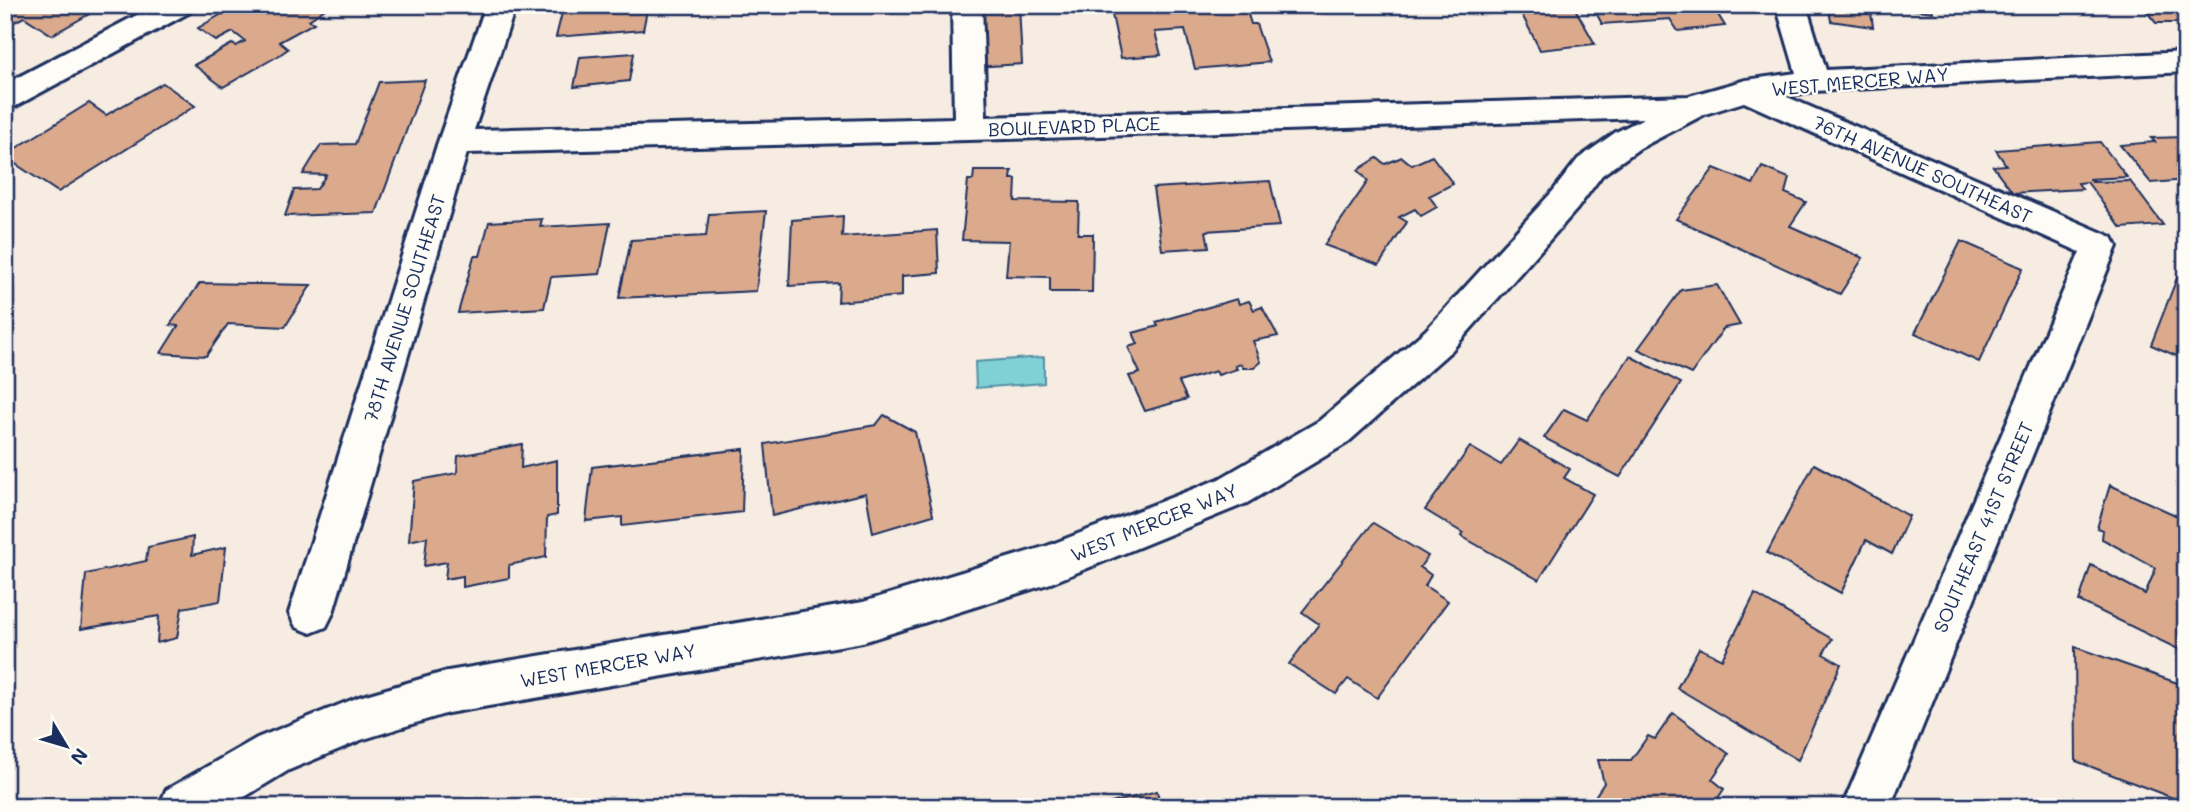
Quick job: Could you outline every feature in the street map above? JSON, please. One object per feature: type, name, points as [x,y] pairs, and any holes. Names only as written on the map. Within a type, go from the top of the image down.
[{"type":"street","points":[[5,98],[180,5]]},
{"type":"street","name":"78TH AVENUE SOUTHEAST","points":[[311,613],[454,142],[501,5]]},
{"type":"street","points":[[967,5],[970,129]]},
{"type":"street","points":[[1791,5],[1814,81]]},
{"type":"street","name":"WEST MERCER WAY","points":[[183,807],[272,754],[359,719],[448,692],[863,622],[1051,564],[1233,491],[1333,432],[1439,340],[1565,200],[1590,167],[1628,140],[1694,106],[1746,91],[1814,81],[2186,62]]},
{"type":"street","name":"76TH AVENUE SOUTHEAST","points":[[1746,91],[2100,246]]},
{"type":"street","name":"BOULEVARD PLACE","points":[[454,142],[1694,106]]},
{"type":"street","name":"SOUTHEAST 41ST STREET","points":[[1866,807],[2100,246]]},
{"type":"water","points":[[1044,357],[1044,383],[976,388],[975,362]]},
{"type":"building","points":[[5,5],[78,5],[91,13],[52,35],[24,17],[5,27]]},
{"type":"building","points":[[237,5],[331,5],[309,20],[314,23],[279,42],[288,49],[223,87],[194,65],[232,44],[236,46],[245,41],[233,32],[216,41],[198,28]]},
{"type":"building","points":[[564,5],[648,5],[643,30],[556,37]]},
{"type":"building","points":[[974,5],[1019,5],[1022,64],[975,67]]},
{"type":"building","points":[[1110,5],[1245,5],[1251,24],[1256,24],[1269,62],[1195,69],[1185,30],[1155,32],[1161,55],[1121,58]]},
{"type":"building","points":[[1517,5],[1573,5],[1595,44],[1540,50]]},
{"type":"building","points":[[1592,5],[1712,5],[1725,26],[1678,31],[1670,19],[1602,24]]},
{"type":"building","points":[[1828,5],[1870,5],[1873,27],[1831,21]]},
{"type":"building","points":[[1878,5],[1931,5],[1933,12]]},
{"type":"building","points":[[2141,5],[2186,5],[2186,23],[2156,23]]},
{"type":"building","points":[[634,53],[629,81],[574,87],[580,57]]},
{"type":"building","points":[[425,80],[376,213],[285,216],[294,190],[317,189],[326,175],[303,174],[321,145],[355,144],[379,82]]},
{"type":"building","points":[[163,83],[195,106],[58,192],[5,157],[89,103],[106,115]]},
{"type":"building","points":[[2186,137],[2186,180],[2151,183],[2120,145],[2155,142],[2151,138]]},
{"type":"building","points":[[2100,142],[2127,177],[2090,179],[2092,182],[2130,181],[2163,225],[2121,228],[2087,182],[2078,183],[2082,189],[2013,193],[1993,166],[2006,165],[1996,150]]},
{"type":"building","points":[[1432,156],[1453,184],[1429,196],[1437,207],[1421,216],[1415,209],[1399,217],[1407,222],[1379,265],[1324,245],[1368,181],[1358,170],[1377,158],[1385,164],[1402,157],[1412,165]]},
{"type":"building","points":[[1762,167],[1789,178],[1785,193],[1806,202],[1790,226],[1863,258],[1840,294],[1676,219],[1714,168],[1753,184]]},
{"type":"building","points":[[974,171],[1012,171],[1011,179],[1016,179],[1015,201],[1079,202],[1078,234],[1093,234],[1092,292],[1050,292],[1050,277],[1006,276],[1009,241],[962,240],[968,180],[973,180]]},
{"type":"building","points":[[1270,181],[1280,226],[1206,231],[1209,247],[1162,250],[1153,188]]},
{"type":"building","points":[[766,211],[756,291],[619,298],[631,240],[706,236],[709,214]]},
{"type":"building","points":[[843,216],[842,237],[937,230],[939,273],[902,276],[902,296],[838,302],[839,283],[789,286],[792,220]]},
{"type":"building","points":[[542,219],[540,227],[610,223],[600,274],[551,277],[544,308],[458,313],[474,256],[480,256],[489,222]]},
{"type":"building","points":[[1961,241],[2023,268],[1979,362],[1915,333]]},
{"type":"building","points":[[2177,278],[2186,281],[2186,360],[2151,345]]},
{"type":"building","points":[[200,283],[311,285],[285,327],[228,324],[206,356],[161,353],[178,326],[170,325]]},
{"type":"building","points":[[1717,285],[1740,325],[1724,328],[1691,374],[1638,349],[1681,290]]},
{"type":"building","points":[[1237,299],[1239,304],[1249,301],[1254,310],[1262,307],[1278,336],[1253,341],[1261,362],[1254,368],[1243,368],[1241,364],[1235,366],[1237,369],[1218,375],[1216,371],[1179,382],[1187,399],[1145,411],[1129,376],[1140,373],[1128,347],[1138,344],[1133,333],[1158,326],[1156,322]]},
{"type":"building","points":[[1630,356],[1681,383],[1620,477],[1544,438],[1564,409],[1587,420]]},
{"type":"building","points":[[884,415],[915,432],[933,515],[873,533],[866,493],[772,516],[765,444],[876,425]]},
{"type":"building","points":[[1519,440],[1570,469],[1564,478],[1593,494],[1539,580],[1461,536],[1463,533],[1425,510],[1470,447],[1501,465]]},
{"type":"building","points":[[522,444],[521,468],[557,460],[557,515],[547,517],[546,557],[509,565],[509,578],[463,587],[463,576],[445,579],[447,562],[424,566],[427,537],[409,541],[414,481],[457,473],[458,456]]},
{"type":"building","points":[[744,449],[742,512],[622,526],[622,517],[586,521],[592,467]]},
{"type":"building","points":[[1814,464],[1909,516],[1892,554],[1866,540],[1841,593],[1767,553]]},
{"type":"building","points":[[2110,485],[2186,520],[2186,653],[2079,601],[2091,565],[2145,594],[2156,568],[2102,539],[2103,530],[2097,528]]},
{"type":"building","points":[[1373,523],[1428,556],[1420,567],[1431,575],[1425,586],[1448,601],[1377,698],[1348,679],[1336,694],[1289,664],[1319,624],[1302,612]]},
{"type":"building","points":[[193,537],[192,555],[226,547],[220,601],[182,608],[177,638],[157,643],[159,616],[81,629],[86,574],[146,561],[148,547]]},
{"type":"building","points":[[1755,594],[1832,639],[1823,654],[1841,664],[1798,760],[1677,688],[1699,648],[1722,659]]},
{"type":"building","points":[[2075,647],[2186,686],[2186,803],[2076,761]]},
{"type":"building","points":[[1673,713],[1729,754],[1712,779],[1724,789],[1712,807],[1588,807],[1604,783],[1598,760],[1631,760],[1648,736],[1655,739]]},
{"type":"building","points":[[1157,791],[1161,807],[1096,807]]}]
